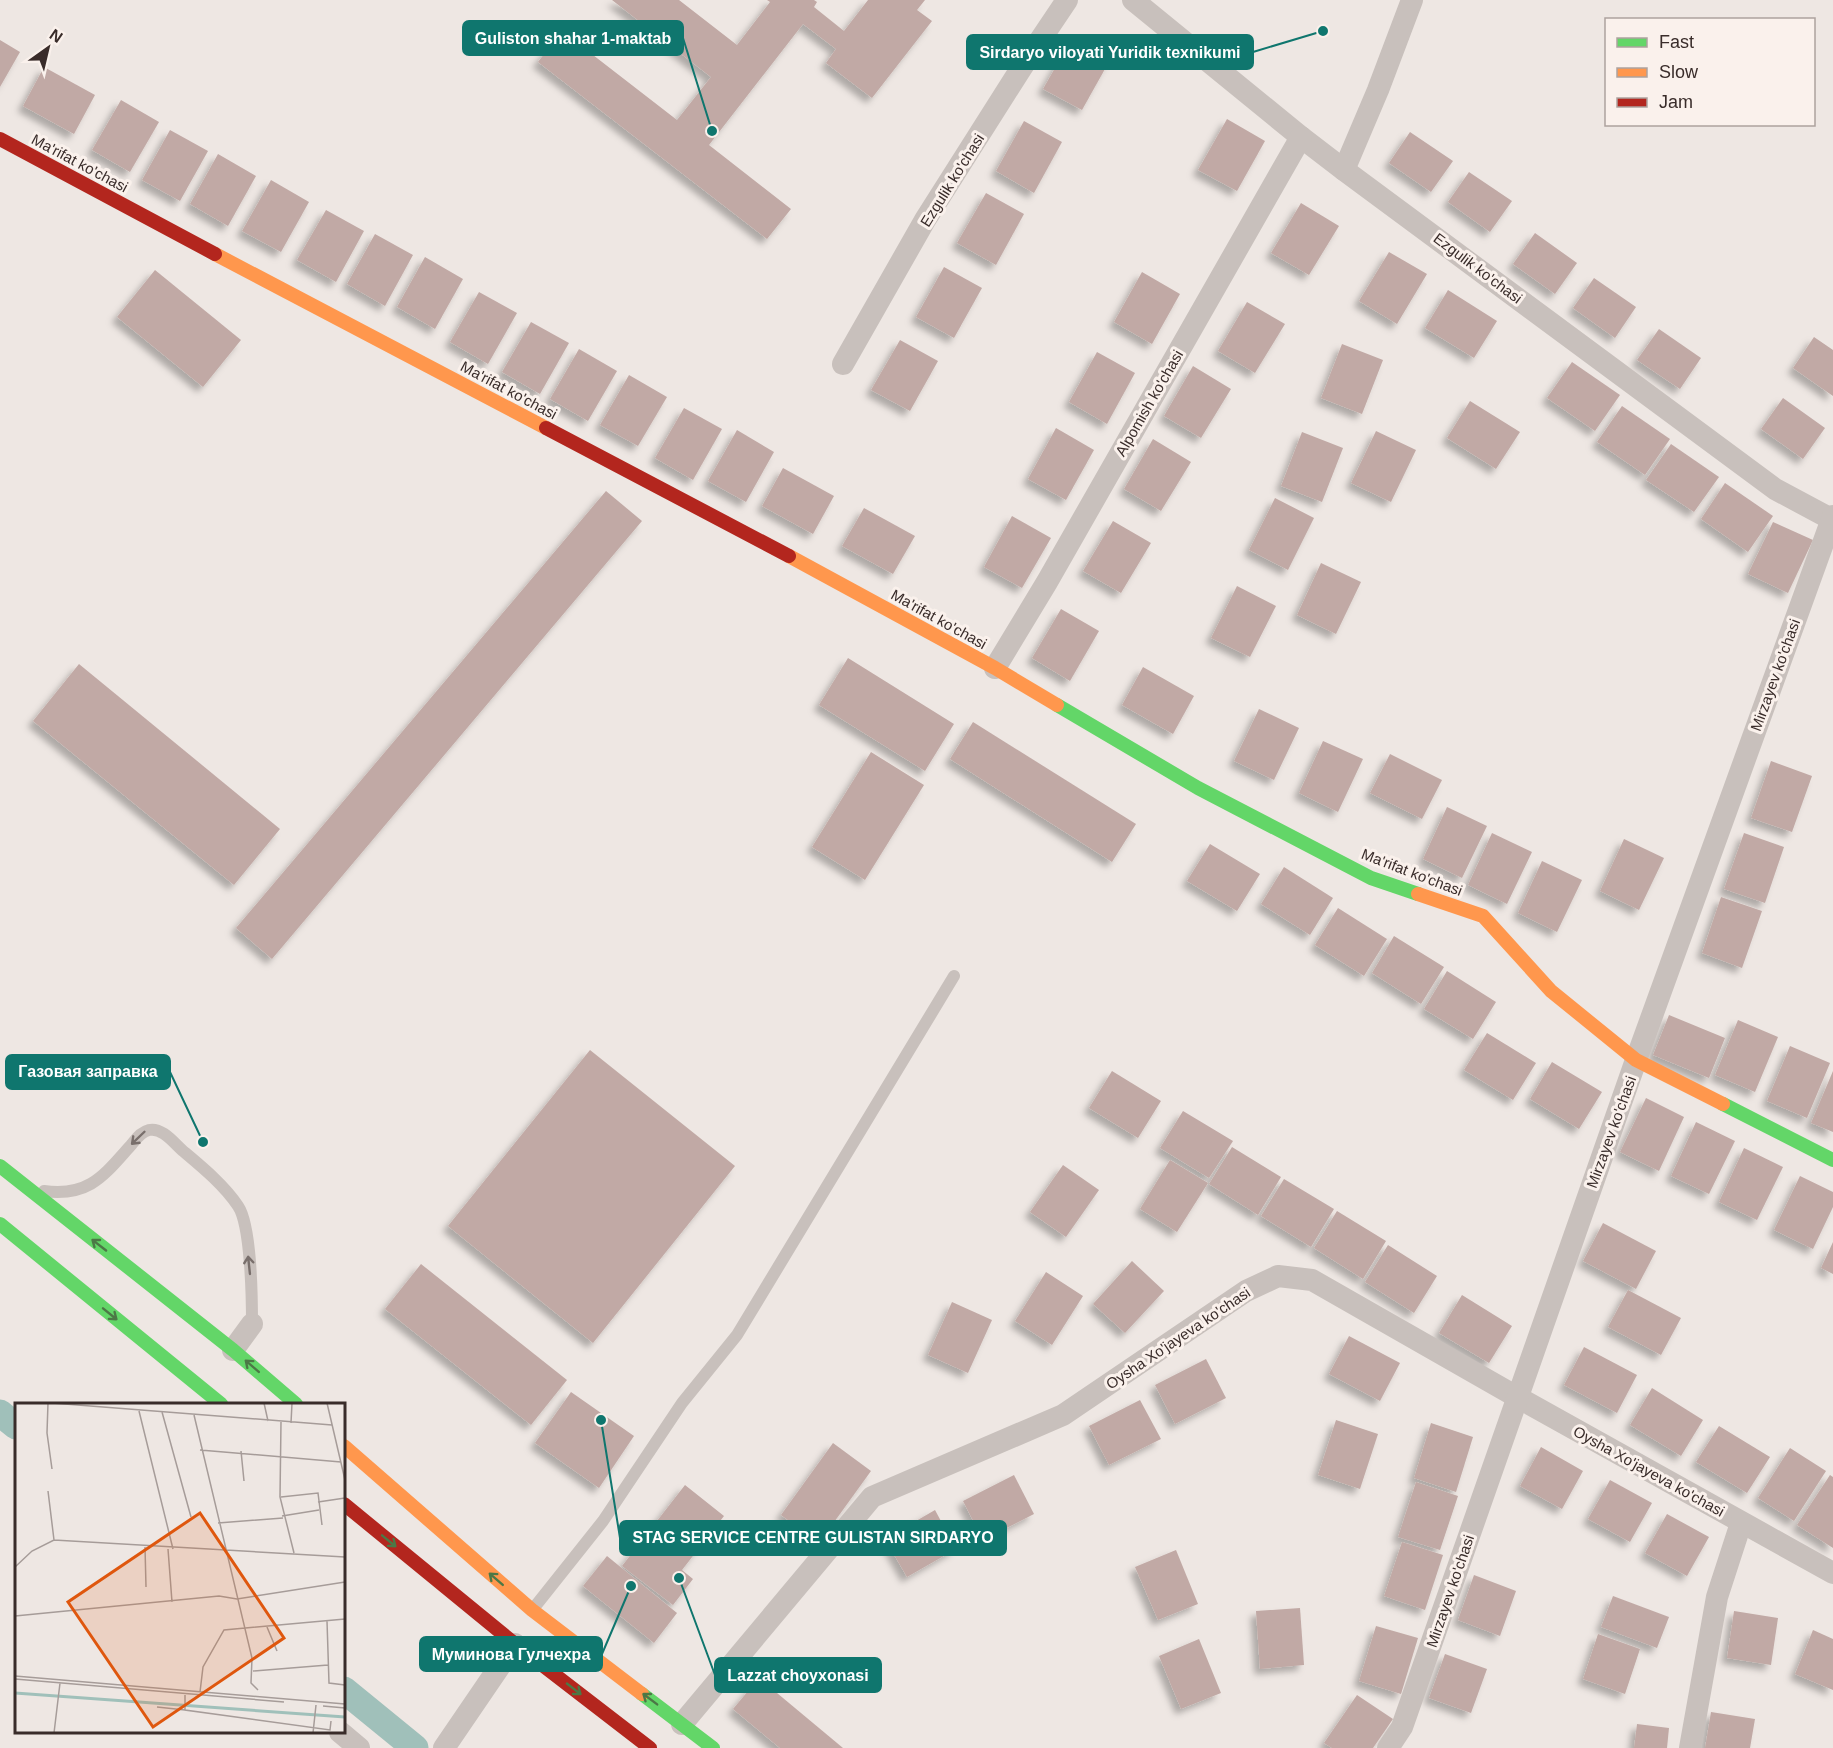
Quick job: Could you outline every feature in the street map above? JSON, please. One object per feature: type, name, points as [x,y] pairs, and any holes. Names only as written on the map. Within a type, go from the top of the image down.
[{"type":"street","name":"Ezgulik ko'chasi","points":[[843,364],[926,220],[1067,0]]},
{"type":"street","name":"Ezgulik ko'chasi","points":[[1133,0],[1344,170],[1775,489],[1833,518]]},
{"type":"street","points":[[1344,170],[1378,90],[1412,0]]},
{"type":"street","name":"Alpomish ko'chasi","points":[[994,668],[1053,572],[1301,137]]},
{"type":"street","name":"Ma'rifat ko'chasi","points":[[0,139],[748,534],[994,668],[1198,788],[1371,878],[1484,916],[1551,991],[1636,1060],[1833,1160]]},
{"type":"street","name":"Mirzayev ko'chasi","points":[[1388,1748],[1402,1727],[1636,1060],[1833,518]]},
{"type":"street","points":[[0,1166],[233,1350],[295,1403]]},
{"type":"street","points":[[0,1224],[220,1403]]},
{"type":"street","name":"Oysha Xo'jayeva ko'chasi","points":[[682,1724],[872,1497],[1063,1415],[1246,1291],[1278,1276],[1312,1280],[1833,1573]]},
{"type":"street","points":[[233,1350],[252,1324]]},
{"type":"street","points":[[345,1447],[532,1610],[713,1748]]},
{"type":"street","points":[[345,1505],[515,1644],[650,1748]]},
{"type":"street","points":[[1690,1748],[1717,1597],[1741,1523]]},
{"type":"street","points":[[446,1746],[515,1644]]},
{"type":"street","points":[[342,1733],[359,1748]]},
{"type":"lane","points":[[532,1610],[603,1521],[682,1403],[737,1335],[954,976]]},
{"type":"lane","points":[[29,1190],[58,1193],[76,1191],[89,1186],[102,1176],[142,1132],[152,1129],[161,1132],[205,1170],[239,1207],[246,1233],[252,1295],[252,1324]]},
{"type":"building","points":[[612,0],[679,0],[737,45],[770,2],[767,0],[814,0],[817,2],[814,7],[844,31],[868,0],[925,0],[917,10],[932,21],[872,98],[826,63],[836,49],[803,24],[709,145],[791,209],[767,239],[538,62],[562,31],[677,120],[711,77]]},
{"type":"building","points":[[1072,38],[1110,60],[1082,110],[1043,89]]},
{"type":"building","points":[[0,40],[20,52],[0,87]]},
{"type":"building","points":[[44,67],[95,95],[74,134],[23,106]]},
{"type":"building","points":[[121,100],[159,122],[130,172],[92,150]]},
{"type":"building","points":[[1227,119],[1265,141],[1237,191],[1198,170]]},
{"type":"building","points":[[1024,121],[1062,142],[1034,193],[996,171]]},
{"type":"building","points":[[170,130],[208,151],[180,201],[142,180]]},
{"type":"building","points":[[1410,132],[1453,161],[1431,192],[1389,163]]},
{"type":"building","points":[[218,154],[256,176],[228,226],[190,204]]},
{"type":"building","points":[[1469,172],[1512,201],[1490,232],[1448,202]]},
{"type":"building","points":[[271,180],[309,202],[281,252],[242,231]]},
{"type":"building","points":[[986,193],[1024,214],[996,265],[957,243]]},
{"type":"building","points":[[1301,203],[1339,226],[1309,275],[1271,253]]},
{"type":"building","points":[[326,210],[364,231],[336,282],[297,260]]},
{"type":"building","points":[[1535,233],[1577,263],[1555,294],[1513,264]]},
{"type":"building","points":[[375,234],[413,255],[385,306],[347,284]]},
{"type":"building","points":[[1389,252],[1427,274],[1397,324],[1359,301]]},
{"type":"building","points":[[425,257],[463,279],[435,329],[397,307]]},
{"type":"building","points":[[944,267],[982,288],[954,338],[916,317]]},
{"type":"building","points":[[155,270],[241,340],[203,387],[117,317]]},
{"type":"building","points":[[1142,272],[1180,294],[1152,344],[1114,322]]},
{"type":"building","points":[[1594,278],[1636,307],[1615,338],[1573,308]]},
{"type":"building","points":[[1448,290],[1497,321],[1474,358],[1425,328]]},
{"type":"building","points":[[479,292],[517,313],[488,364],[450,342]]},
{"type":"building","points":[[1247,302],[1285,324],[1255,373],[1218,351]]},
{"type":"building","points":[[531,322],[569,343],[540,394],[502,372]]},
{"type":"building","points":[[1659,329],[1701,358],[1680,389],[1637,360]]},
{"type":"building","points":[[1814,337],[1833,350],[1833,396],[1793,368]]},
{"type":"building","points":[[900,340],[938,361],[910,411],[871,390]]},
{"type":"building","points":[[1342,344],[1383,360],[1362,414],[1321,398]]},
{"type":"building","points":[[579,349],[617,371],[588,421],[550,399]]},
{"type":"building","points":[[1097,352],[1135,373],[1107,424],[1069,402]]},
{"type":"building","points":[[1572,362],[1620,395],[1595,431],[1547,398]]},
{"type":"building","points":[[1193,366],[1231,389],[1201,438],[1164,416]]},
{"type":"building","points":[[629,375],[667,397],[638,446],[600,425]]},
{"type":"building","points":[[1783,398],[1825,428],[1803,459],[1761,429]]},
{"type":"building","points":[[1470,401],[1520,432],[1496,469],[1447,438]]},
{"type":"building","points":[[1622,406],[1670,439],[1645,475],[1597,442]]},
{"type":"building","points":[[684,408],[722,429],[693,480],[655,458]]},
{"type":"building","points":[[1056,428],[1094,450],[1066,500],[1028,479]]},
{"type":"building","points":[[737,430],[774,452],[746,502],[708,481]]},
{"type":"building","points":[[1376,431],[1416,450],[1391,502],[1351,483]]},
{"type":"building","points":[[1302,432],[1343,448],[1322,502],[1281,486]]},
{"type":"building","points":[[1153,439],[1191,462],[1161,511],[1124,489]]},
{"type":"building","points":[[1671,444],[1719,477],[1694,512],[1646,480]]},
{"type":"building","points":[[783,468],[834,496],[813,534],[762,506]]},
{"type":"building","points":[[1725,483],[1773,516],[1748,552],[1701,519]]},
{"type":"building","points":[[606,491],[642,521],[272,959],[236,928]]},
{"type":"building","points":[[1275,498],[1314,518],[1288,570],[1249,550]]},
{"type":"building","points":[[864,508],[915,536],[893,574],[842,546]]},
{"type":"building","points":[[1012,516],[1051,538],[1022,588],[984,567]]},
{"type":"building","points":[[1113,521],[1151,543],[1121,593],[1083,571]]},
{"type":"building","points":[[1773,522],[1813,540],[1788,593],[1748,574]]},
{"type":"building","points":[[1321,563],[1361,582],[1336,634],[1297,615]]},
{"type":"building","points":[[1237,586],[1276,606],[1250,657],[1211,638]]},
{"type":"building","points":[[1061,609],[1099,631],[1070,681],[1032,658]]},
{"type":"building","points":[[848,658],[954,724],[925,771],[819,705]]},
{"type":"building","points":[[79,664],[280,829],[234,885],[33,721]]},
{"type":"building","points":[[1143,667],[1194,696],[1173,734],[1122,705]]},
{"type":"building","points":[[1259,709],[1299,728],[1274,780],[1234,761]]},
{"type":"building","points":[[973,722],[1136,824],[1112,862],[950,759]]},
{"type":"building","points":[[1323,741],[1363,759],[1338,812],[1299,793]]},
{"type":"building","points":[[871,752],[924,785],[865,880],[812,847]]},
{"type":"building","points":[[1390,754],[1442,780],[1422,819],[1370,793]]},
{"type":"building","points":[[1771,761],[1812,776],[1792,832],[1751,818]]},
{"type":"building","points":[[1447,807],[1487,826],[1462,878],[1423,859]]},
{"type":"building","points":[[1492,833],[1532,852],[1507,904],[1468,885]]},
{"type":"building","points":[[1744,833],[1784,847],[1765,903],[1724,889]]},
{"type":"building","points":[[1624,839],[1664,858],[1639,910],[1600,891]]},
{"type":"building","points":[[1210,844],[1260,874],[1237,911],[1187,881]]},
{"type":"building","points":[[1542,861],[1582,880],[1557,932],[1518,913]]},
{"type":"building","points":[[1284,867],[1333,898],[1310,935],[1261,904]]},
{"type":"building","points":[[1721,897],[1762,911],[1742,968],[1702,953]]},
{"type":"building","points":[[1338,908],[1387,939],[1364,976],[1315,945]]},
{"type":"building","points":[[1394,936],[1444,967],[1421,1004],[1372,973]]},
{"type":"building","points":[[1447,971],[1496,1002],[1473,1039],[1424,1009]]},
{"type":"building","points":[[1669,1015],[1725,1038],[1709,1078],[1653,1055]]},
{"type":"building","points":[[1738,1020],[1778,1037],[1755,1092],[1715,1075]]},
{"type":"building","points":[[1487,1033],[1536,1063],[1513,1100],[1464,1070]]},
{"type":"building","points":[[1790,1046],[1830,1063],[1807,1118],[1767,1101]]},
{"type":"building","points":[[590,1050],[735,1166],[593,1343],[448,1226]]},
{"type":"building","points":[[1552,1062],[1602,1092],[1579,1129],[1530,1099]]},
{"type":"building","points":[[1112,1071],[1161,1101],[1138,1138],[1089,1108]]},
{"type":"building","points":[[1833,1071],[1833,1132],[1811,1123]]},
{"type":"building","points":[[1646,1098],[1684,1117],[1659,1171],[1620,1152]]},
{"type":"building","points":[[1183,1111],[1233,1141],[1209,1178],[1160,1148]]},
{"type":"building","points":[[1696,1122],[1735,1141],[1709,1194],[1671,1176]]},
{"type":"building","points":[[1232,1147],[1281,1177],[1258,1215],[1209,1184]]},
{"type":"building","points":[[1744,1148],[1783,1167],[1757,1220],[1719,1202]]},
{"type":"building","points":[[1170,1160],[1208,1183],[1177,1232],[1140,1209]]},
{"type":"building","points":[[1063,1165],[1099,1190],[1066,1237],[1030,1212]]},
{"type":"building","points":[[1800,1176],[1833,1192],[1833,1207],[1813,1249],[1774,1230]]},
{"type":"building","points":[[1284,1179],[1334,1209],[1311,1247],[1261,1216]]},
{"type":"building","points":[[1337,1211],[1386,1241],[1363,1279],[1314,1248]]},
{"type":"building","points":[[1603,1223],[1656,1251],[1636,1289],[1583,1261]]},
{"type":"building","points":[[1833,1242],[1833,1274],[1821,1268]]},
{"type":"building","points":[[1388,1245],[1437,1276],[1414,1313],[1365,1282]]},
{"type":"building","points":[[1132,1261],[1164,1291],[1125,1333],[1093,1304]]},
{"type":"building","points":[[421,1264],[567,1380],[531,1425],[385,1309]]},
{"type":"building","points":[[1046,1272],[1083,1296],[1052,1345],[1015,1321]]},
{"type":"building","points":[[1628,1290],[1681,1318],[1661,1355],[1608,1327]]},
{"type":"building","points":[[1462,1295],[1512,1326],[1489,1363],[1439,1333]]},
{"type":"building","points":[[952,1302],[992,1320],[968,1373],[928,1355]]},
{"type":"building","points":[[1349,1336],[1400,1363],[1380,1401],[1329,1374]]},
{"type":"building","points":[[1584,1347],[1637,1375],[1617,1413],[1564,1385]]},
{"type":"building","points":[[1206,1359],[1226,1398],[1175,1424],[1155,1385]]},
{"type":"building","points":[[1652,1388],[1703,1420],[1681,1456],[1630,1425]]},
{"type":"building","points":[[571,1392],[634,1436],[599,1488],[535,1443]]},
{"type":"building","points":[[1140,1400],[1161,1439],[1109,1465],[1089,1426]]},
{"type":"building","points":[[1336,1420],[1378,1434],[1360,1489],[1318,1475]]},
{"type":"building","points":[[1431,1423],[1473,1437],[1456,1492],[1414,1478]]},
{"type":"building","points":[[1719,1426],[1770,1457],[1747,1493],[1696,1462]]},
{"type":"building","points":[[833,1443],[871,1471],[819,1543],[781,1515]]},
{"type":"building","points":[[1541,1447],[1583,1471],[1562,1509],[1520,1486]]},
{"type":"building","points":[[1790,1448],[1826,1471],[1794,1521],[1758,1498]]},
{"type":"building","points":[[1014,1475],[1034,1514],[983,1540],[963,1501]]},
{"type":"building","points":[[1830,1475],[1833,1477],[1833,1548],[1797,1525]]},
{"type":"building","points":[[1610,1480],[1652,1503],[1630,1542],[1588,1519]]},
{"type":"building","points":[[1416,1482],[1458,1496],[1440,1550],[1398,1537]]},
{"type":"building","points":[[685,1485],[724,1516],[682,1570],[693,1579],[673,1605],[622,1566]]},
{"type":"building","points":[[935,1510],[956,1549],[907,1577],[885,1539]]},
{"type":"building","points":[[1667,1514],[1709,1537],[1687,1576],[1645,1553]]},
{"type":"building","points":[[1402,1542],[1443,1555],[1425,1610],[1384,1596]]},
{"type":"building","points":[[1176,1550],[1198,1604],[1158,1620],[1135,1567]]},
{"type":"building","points":[[607,1556],[677,1613],[654,1643],[583,1586]]},
{"type":"building","points":[[1474,1575],[1516,1591],[1500,1636],[1458,1620]]},
{"type":"building","points":[[1613,1596],[1669,1617],[1657,1648],[1601,1627]]},
{"type":"building","points":[[1300,1608],[1304,1665],[1260,1669],[1256,1611]]},
{"type":"building","points":[[1734,1611],[1778,1618],[1771,1665],[1727,1658]]},
{"type":"building","points":[[1376,1626],[1418,1638],[1401,1694],[1359,1681]]},
{"type":"building","points":[[1813,1630],[1833,1639],[1833,1690],[1795,1674]]},
{"type":"building","points":[[1598,1634],[1640,1649],[1625,1694],[1583,1679]]},
{"type":"building","points":[[1199,1639],[1221,1693],[1181,1709],[1159,1656]]},
{"type":"building","points":[[1445,1654],[1487,1669],[1471,1713],[1429,1698]]},
{"type":"building","points":[[759,1678],[843,1748],[780,1748],[733,1709]]},
{"type":"building","points":[[1357,1695],[1393,1719],[1373,1748],[1332,1748],[1324,1743]]},
{"type":"building","points":[[1711,1712],[1755,1719],[1750,1748],[1705,1748]]},
{"type":"building","points":[[1637,1724],[1669,1728],[1667,1748],[1634,1748]]},
{"type":"waterway","points":[[0,1413],[15,1425]]},
{"type":"waterway","points":[[345,1691],[415,1748]]},
{"type":"traffic: fast","points":[[1057,705],[1198,788],[1371,878],[1418,894]]},
{"type":"traffic: fast","points":[[1723,1104],[1833,1160]]},
{"type":"traffic: fast","points":[[0,1166],[233,1350],[295,1403]]},
{"type":"traffic: fast","points":[[0,1224],[220,1403]]},
{"type":"traffic: fast","points":[[642,1694],[713,1748]]},
{"type":"traffic: slow","points":[[215,254],[546,428]]},
{"type":"traffic: slow","points":[[789,556],[995,668],[1057,705]]},
{"type":"traffic: slow","points":[[1418,894],[1483,916],[1551,991],[1636,1060],[1723,1104]]},
{"type":"traffic: slow","points":[[345,1447],[532,1610],[642,1694]]},
{"type":"traffic: jam","points":[[0,139],[215,254]]},
{"type":"traffic: jam","points":[[546,428],[789,556]]},
{"type":"traffic: jam","points":[[345,1505],[515,1644],[650,1748]]},
{"type":"place","name":"Sirdaryo viloyati Yuridik texnikumi","points":[[1323,31]]},
{"type":"place","name":"Guliston shahar 1-maktab","points":[[712,131]]},
{"type":"place","name":"Газовая заправка","points":[[203,1142]]},
{"type":"place","name":"STAG SERVICE CENTRE GULISTAN SIRDARYO","points":[[601,1420]]},
{"type":"place","name":"Lazzat choyxonasi","points":[[679,1578]]},
{"type":"place","name":"Муминова Гулчехра","points":[[631,1586]]}]
